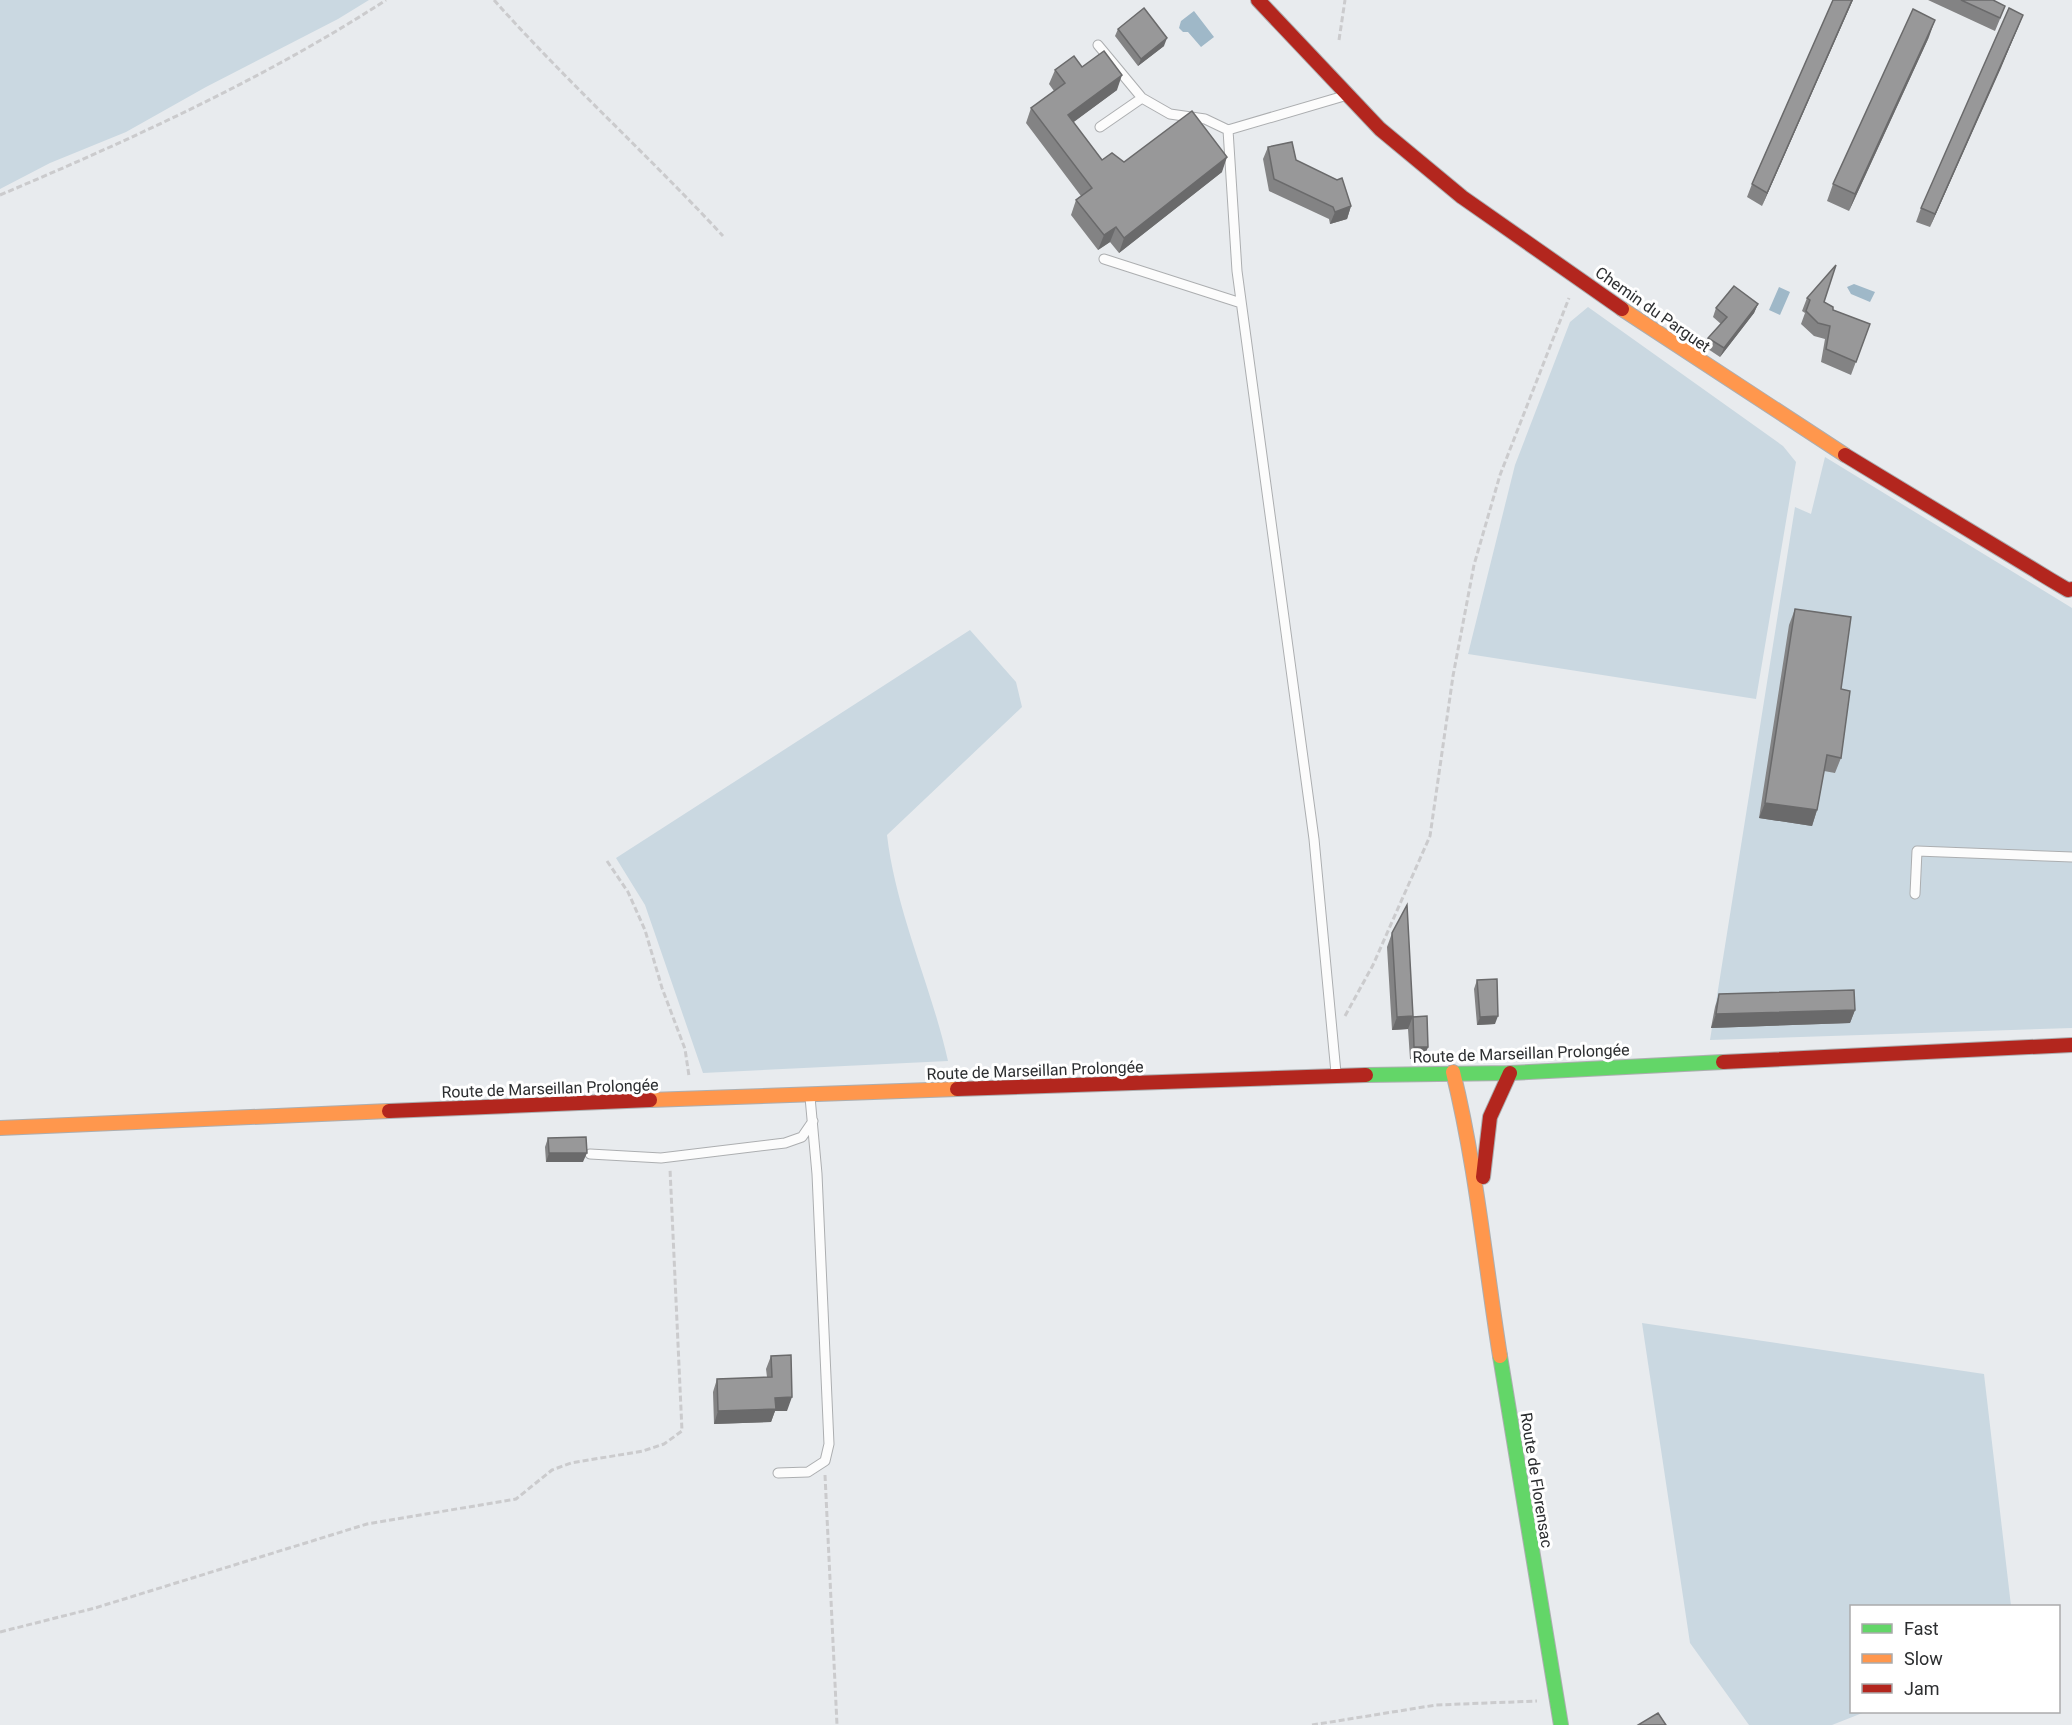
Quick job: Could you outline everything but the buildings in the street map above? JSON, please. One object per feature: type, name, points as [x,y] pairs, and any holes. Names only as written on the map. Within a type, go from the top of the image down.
[{"type":"main road","name":"Chemin du Parguet","points":[[1258,0],[1350,94],[1380,129],[1462,197],[1578,276],[1649,328],[1802,429],[2068,590],[2072,589]]},
{"type":"main road","name":"Route de Marseillan Prolongée","points":[[0,1128],[810,1094],[1453,1071],[1510,1073],[2072,1045]]},
{"type":"main road","name":"Route de Florensac","points":[[1453,1071],[1467,1130],[1481,1240],[1561,1725]]},
{"type":"main road","name":"Route de Florensac","points":[[1481,1240],[1480,1199],[1490,1117],[1510,1073]]},
{"type":"lane","points":[[1098,45],[1142,98],[1170,114],[1205,118],[1228,130],[1350,94]]},
{"type":"lane","points":[[1100,127],[1142,98]]},
{"type":"lane","points":[[1228,130],[1241,303],[1314,839],[1331,1042],[1336,1075]]},
{"type":"lane","points":[[1104,259],[1241,303]]},
{"type":"lane","points":[[1915,894],[1917,851],[2072,857]]},
{"type":"lane","points":[[778,1473],[808,1472],[825,1461],[829,1444],[818,1174],[810,1094]]},
{"type":"lane","points":[[590,1155],[661,1158],[785,1143],[802,1137],[813,1121]]},
{"type":"path","points":[[0,195],[111,148],[156,126],[273,64],[386,0]]},
{"type":"path","points":[[494,0],[534,45],[609,117],[723,236]]},
{"type":"path","points":[[1339,40],[1346,0]]},
{"type":"path","points":[[1331,1042],[1373,965],[1430,836],[1453,676],[1474,565],[1500,475],[1578,276]]},
{"type":"path","points":[[607,861],[628,892],[645,930],[662,988],[685,1049],[693,1099]]},
{"type":"path","points":[[0,1632],[95,1608],[367,1524],[516,1499],[552,1470],[571,1463],[643,1451],[675,1438],[682,1431],[683,1418],[669,1184],[671,1161],[678,1156]]},
{"type":"path","points":[[825,1461],[837,1725]]},
{"type":"path","points":[[1312,1725],[1436,1705],[1557,1701]]},
{"type":"shaded area","points":[[0,0],[369,0],[338,19],[206,87],[126,132],[50,163],[0,189]]},
{"type":"shaded area","points":[[1588,307],[1783,446],[1796,462],[1756,699],[1468,654],[1515,465],[1570,322]]},
{"type":"shaded area","points":[[1825,457],[2072,608],[2072,1028],[1710,1040],[1795,507],[1811,514]]},
{"type":"shaded area","points":[[970,630],[1016,682],[1022,707],[887,835],[898,892],[948,1061],[703,1073],[645,905],[616,858]]},
{"type":"shaded area","points":[[1642,1323],[1984,1374],[2011,1605],[1850,1605],[1850,1713],[1862,1713],[1832,1725],[1749,1725],[1690,1643]]},
{"type":"water","points":[[1194,11],[1214,37],[1201,47],[1188,32],[1183,32],[1179,28],[1181,21]]},
{"type":"water","points":[[1854,284],[1875,292],[1870,302],[1851,294],[1847,287]]},
{"type":"water","points":[[1779,287],[1790,292],[1780,315],[1769,310]]},
{"type":"traffic: fast","points":[[1366,1075],[1510,1073],[1723,1062]]},
{"type":"traffic: fast","points":[[1500,1356],[1561,1725]]},
{"type":"traffic: slow","points":[[1622,309],[1845,455]]},
{"type":"traffic: slow","points":[[1453,1072],[1474,1178],[1500,1356]]},
{"type":"traffic: slow","points":[[650,1100],[957,1089]]},
{"type":"traffic: slow","points":[[0,1128],[389,1111]]},
{"type":"traffic: jam","points":[[1258,0],[1380,129],[1462,197],[1622,309]]},
{"type":"traffic: jam","points":[[1845,455],[2051,580],[2068,590],[2072,589]]},
{"type":"traffic: jam","points":[[1723,1062],[2072,1045]]},
{"type":"traffic: jam","points":[[1483,1177],[1490,1117],[1510,1073]]},
{"type":"traffic: jam","points":[[957,1089],[1366,1075]]},
{"type":"traffic: jam","points":[[389,1111],[650,1100]]}]
